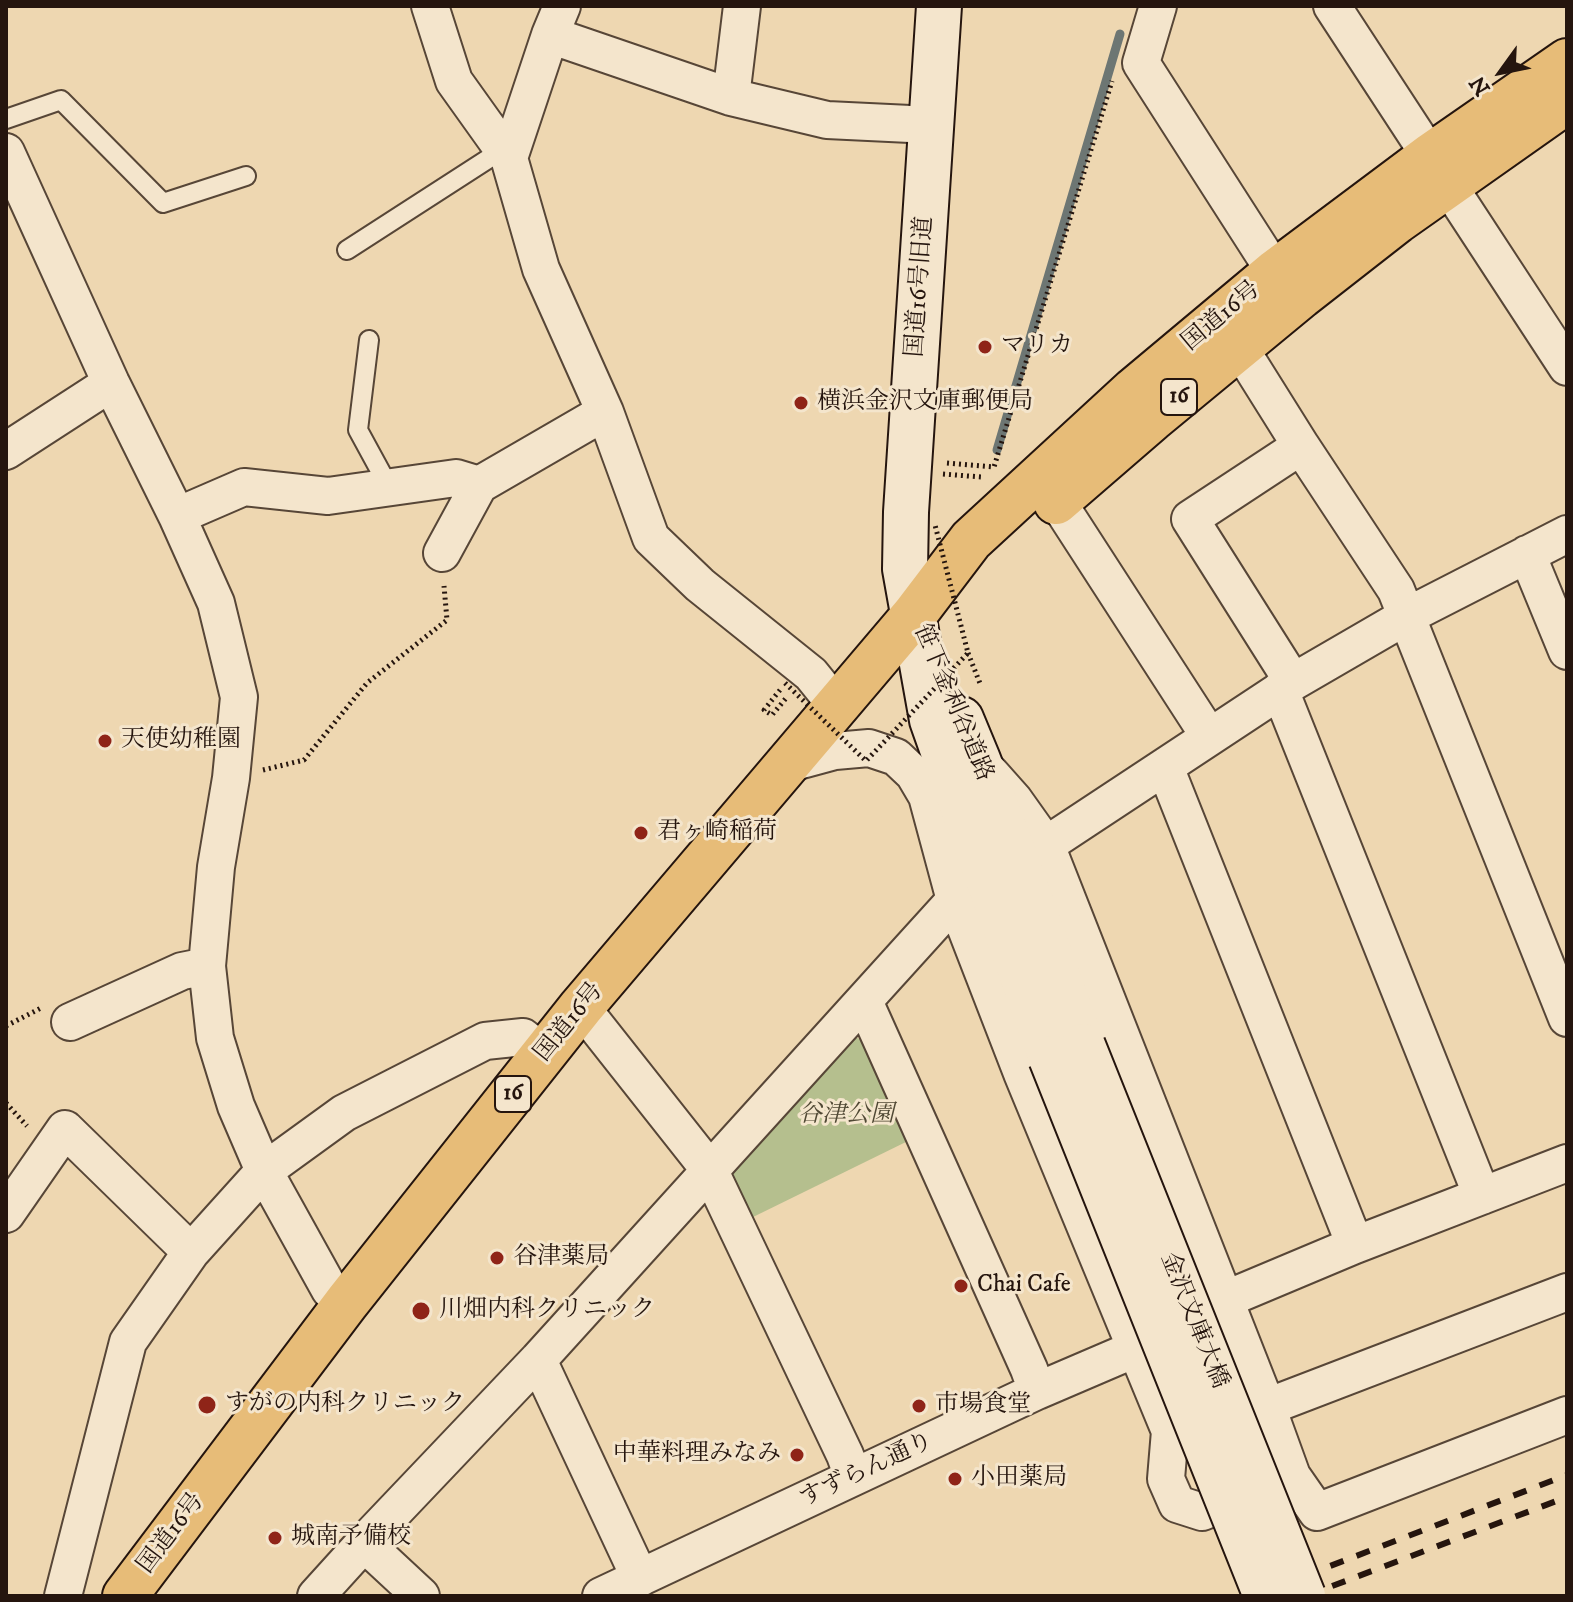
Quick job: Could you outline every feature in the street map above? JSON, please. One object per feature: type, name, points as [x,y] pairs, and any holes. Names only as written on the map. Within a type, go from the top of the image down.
[{"type":"highway","name":"国道16号","points":[[914,615],[989,561],[1239,347],[1373,240],[1439,170],[1567,61]]},
{"type":"highway","name":"国道16号","points":[[132,1594],[347,1302],[581,1007],[914,615],[971,540],[1134,390],[1275,272],[1439,170],[1567,101]]},
{"type":"street","points":[[430,6],[454,81],[506,154],[541,269],[605,412],[651,538],[700,585],[811,674],[836,705]]},
{"type":"street","points":[[731,97],[742,6]]},
{"type":"street","name":"国道16号旧道","points":[[914,615],[905,569],[906,512],[939,6]]},
{"type":"street","points":[[1332,6],[1567,367]]},
{"type":"street","points":[[506,154],[556,20],[731,97],[827,120],[931,125]]},
{"type":"street","points":[[1154,22],[1141,63],[1275,272]]},
{"type":"street","points":[[6,152],[216,603],[239,697],[231,778],[216,867],[207,966],[215,1038],[236,1106],[264,1171],[330,1290],[347,1302]]},
{"type":"street","points":[[1239,347],[1396,590],[1567,1018]]},
{"type":"street","points":[[6,451],[111,383]]},
{"type":"street","points":[[442,553],[479,485],[605,412]]},
{"type":"street","points":[[1301,446],[1190,519],[1287,686],[1482,1196]]},
{"type":"street","points":[[177,516],[244,487],[328,496],[456,478],[479,485]]},
{"type":"street","points":[[1057,501],[1209,736]]},
{"type":"street","points":[[1046,845],[1287,686],[1405,617],[1567,534]]},
{"type":"street","points":[[1527,554],[1567,651]]},
{"type":"street","name":"笹下釜利谷道路","points":[[914,615],[978,760],[1067,1052]]},
{"type":"street","name":"笹下釜利谷道路","points":[[914,615],[932,720],[1067,1052]]},
{"type":"street","points":[[787,764],[835,751],[869,748],[896,757],[914,774],[927,796],[955,900],[1016,1058],[1170,1431],[1166,1479],[1177,1504],[1202,1512],[1292,1476]]},
{"type":"street","points":[[978,760],[1014,800],[1046,845],[1292,1476],[1317,1512],[1567,1415]]},
{"type":"street","points":[[1165,767],[1355,1245]]},
{"type":"street","points":[[316,1596],[538,1360],[955,900]]},
{"type":"street","points":[[70,1022],[182,971],[207,966]]},
{"type":"street","points":[[864,1001],[1037,1391]]},
{"type":"street","points":[[581,1007],[709,1169],[853,1477]]},
{"type":"street","points":[[63,1596],[128,1342],[191,1252],[264,1171],[344,1113],[485,1041],[523,1037],[545,1054]]},
{"type":"street","name":"金沢文庫大橋","points":[[1067,1052],[1266,1596]]},
{"type":"street","name":"金沢文庫大橋","points":[[1067,1052],[1303,1596]]},
{"type":"street","points":[[6,1214],[65,1129],[191,1252]]},
{"type":"street","points":[[1224,1300],[1355,1245],[1567,1163]]},
{"type":"street","points":[[1267,1407],[1567,1292]]},
{"type":"street","name":"すずらん通り","points":[[601,1596],[1037,1391],[1135,1349]]},
{"type":"street","points":[[538,1360],[640,1578]]},
{"type":"street","points":[[364,1543],[421,1596]]},
{"type":"lane","points":[[6,119],[61,100],[163,203],[246,176]]},
{"type":"lane","points":[[347,250],[506,154]]},
{"type":"lane","points":[[369,340],[358,430],[389,487]]},
{"type":"path","points":[[910,460],[994,467],[1119,57],[1154,22]]},
{"type":"path","points":[[772,715],[764,710],[785,683],[866,761],[968,653],[935,525]]},
{"type":"path","points":[[231,778],[304,760],[367,683],[447,620],[442,553]]},
{"type":"green space","name":"谷津公園","points":[[851,1036],[869,1042],[912,1139],[749,1219],[727,1168]]},
{"type":"waterway","points":[[997,450],[1120,34]]},
{"type":"railway","points":[[1252,1596],[1567,1475]]},
{"type":"railway","points":[[1306,1596],[1567,1497]]},
{"type":"place","name":"マリカ","points":[[985,347]]},
{"type":"place","name":"横浜金沢文庫郵便局","points":[[801,403]]},
{"type":"place","name":"天使幼稚園","points":[[105,741]]},
{"type":"place","name":"君ヶ崎稲荷","points":[[641,833]]},
{"type":"place","name":"谷津薬局","points":[[497,1258]]},
{"type":"place","name":"Chai Cafe","points":[[961,1286]]},
{"type":"place","name":"川畑内科クリニック","points":[[421,1311]]},
{"type":"place","name":"すがの内科クリニック","points":[[207,1405]]},
{"type":"place","name":"市場食堂","points":[[919,1406]]},
{"type":"place","name":"中華料理みなみ","points":[[797,1455]]},
{"type":"place","name":"小田薬局","points":[[955,1479]]},
{"type":"place","name":"城南予備校","points":[[275,1538]]}]
